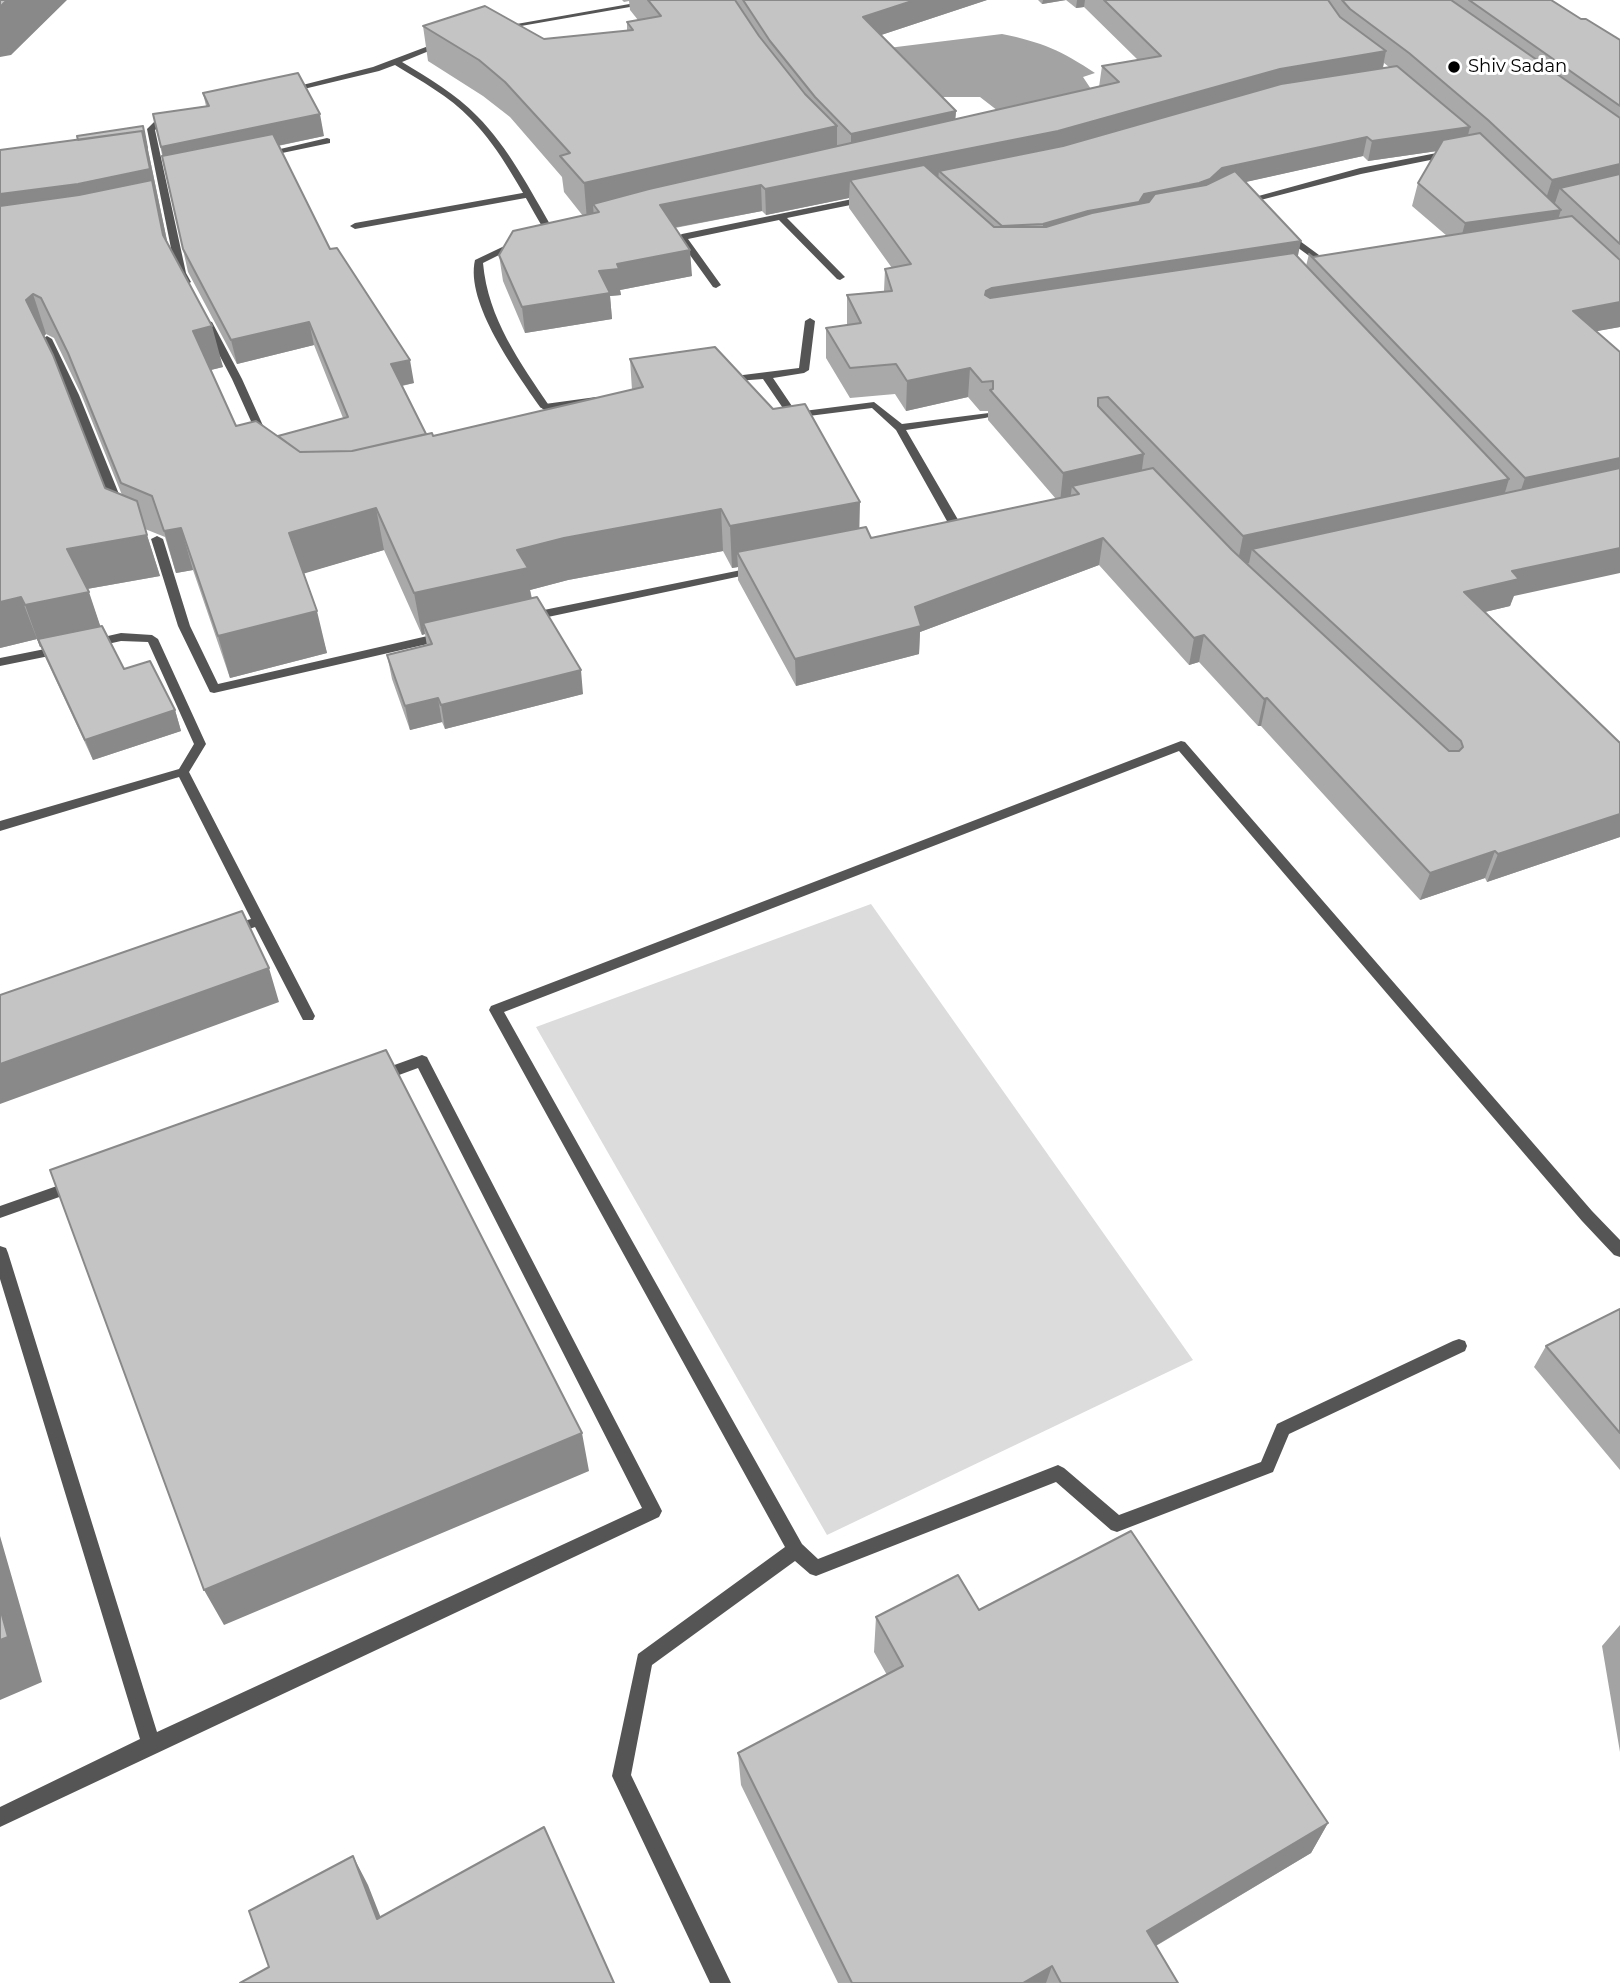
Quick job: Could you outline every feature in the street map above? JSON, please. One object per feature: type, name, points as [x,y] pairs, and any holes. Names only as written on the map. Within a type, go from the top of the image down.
[{"type":"street","points":[[483,32],[666,0]]},
{"type":"street","points":[[278,92],[376,69],[458,39]]},
{"type":"street","points":[[395,61],[443,91],[474,118],[507,159],[548,229]]},
{"type":"street","points":[[187,113],[161,120],[151,130],[181,273],[194,296]]},
{"type":"street","points":[[250,156],[327,141]]},
{"type":"street","points":[[1249,200],[1360,171],[1464,151]]},
{"type":"street","points":[[145,166],[173,172]]},
{"type":"street","points":[[355,226],[528,195]]},
{"type":"street","points":[[1237,196],[1249,200],[1257,208]]},
{"type":"street","points":[[716,285],[682,237],[873,198]]},
{"type":"street","points":[[155,214],[168,212]]},
{"type":"street","points":[[781,217],[840,277]]},
{"type":"street","points":[[1274,224],[1291,240],[1339,268],[1312,272]]},
{"type":"street","points":[[560,228],[548,229],[478,262],[478,286],[503,343],[545,407],[608,398]]},
{"type":"street","points":[[200,308],[237,379],[270,452]]},
{"type":"street","points":[[713,382],[804,370],[810,321]]},
{"type":"street","points":[[47,339],[74,395],[122,517]]},
{"type":"street","points":[[766,376],[793,415],[874,405],[900,428],[964,529],[944,533]]},
{"type":"street","points":[[900,428],[985,415]]},
{"type":"street","points":[[152,537],[184,626],[214,689],[458,633]]},
{"type":"street","points":[[513,621],[621,596],[769,567]]},
{"type":"street","points":[[0,826],[183,772],[200,744],[152,639],[121,637],[80,646]]},
{"type":"street","points":[[0,662],[67,648]]},
{"type":"street","points":[[1459,1346],[1283,1429],[1267,1467],[1117,1524],[1058,1473],[816,1568],[796,1550],[496,1010],[1181,745],[1587,1216],[1620,1250]]},
{"type":"street","points":[[183,772],[308,1016]]},
{"type":"street","points":[[220,935],[259,921]]},
{"type":"street","points":[[0,1817],[653,1511],[422,1061],[358,1084]]},
{"type":"street","points":[[0,1212],[90,1180]]},
{"type":"street","points":[[0,1253],[151,1744]]},
{"type":"street","points":[[721,1983],[621,1776],[644,1660],[796,1550]]},
{"type":"shaded area","points":[[1002,34],[1040,44],[1083,65],[1095,73],[1083,77],[1093,92],[1011,121],[980,97],[932,97],[880,49]]},
{"type":"shaded area","points":[[871,904],[1193,1360],[827,1535],[536,1027]]},
{"type":"shaded area","points":[[1620,1625],[1620,1752],[1602,1646]]},
{"type":"building","points":[[648,0],[735,0],[759,36],[805,94],[837,126],[584,183],[560,156],[570,153],[505,82],[479,60],[423,26],[485,6],[544,39],[633,30],[627,22],[661,16]]},
{"type":"building","points":[[743,0],[915,0],[863,17],[956,111],[851,134],[815,97],[770,41]]},
{"type":"building","points":[[1104,0],[1328,0],[1340,17],[1386,51],[1280,69],[1058,131],[765,189],[761,185],[660,205],[690,250],[617,264],[619,269],[599,271],[610,293],[522,307],[499,255],[513,231],[599,212],[593,204],[649,189],[1119,82],[1102,66],[1161,56]]},
{"type":"building","points":[[1342,0],[1451,0],[1620,118],[1620,164],[1552,180],[1488,120]]},
{"type":"building","points":[[1469,0],[1551,0],[1620,40],[1620,106]]},
{"type":"building","points":[[1397,66],[1470,127],[1372,141],[1367,137],[1222,168],[1210,179],[1144,194],[1139,202],[1088,211],[1043,224],[1002,226],[939,171],[1063,146],[1281,84]]},
{"type":"building","points":[[298,73],[320,114],[161,147],[153,114],[209,106],[203,93]]},
{"type":"building","points":[[143,126],[147,148],[142,131],[78,140],[77,136]]},
{"type":"building","points":[[142,131],[150,169],[78,184],[0,194],[0,150]]},
{"type":"building","points":[[1480,133],[1561,210],[1465,223],[1418,183],[1443,140]]},
{"type":"building","points":[[273,134],[330,249],[337,248],[410,360],[391,364],[426,434],[352,451],[300,452],[278,436],[348,417],[309,322],[231,340],[183,249],[162,156]]},
{"type":"building","points":[[924,165],[994,227],[1046,227],[1092,213],[1149,202],[1155,194],[1206,185],[1235,171],[1301,241],[992,288],[986,291],[985,295],[990,298],[1294,253],[1509,479],[1243,536],[1108,397],[1098,398],[1098,406],[1144,454],[1063,473],[990,390],[993,389],[993,381],[982,382],[970,368],[907,381],[896,364],[850,368],[826,328],[861,323],[847,295],[892,291],[885,269],[911,264],[850,180]]},
{"type":"building","points":[[1620,174],[1620,244],[1560,188]]},
{"type":"building","points":[[152,180],[163,235],[212,326],[193,331],[236,426],[256,421],[300,452],[352,451],[432,433],[433,436],[643,387],[630,359],[715,347],[773,409],[805,404],[860,502],[730,526],[721,509],[564,538],[517,550],[528,568],[414,593],[376,508],[289,533],[317,611],[218,636],[181,528],[164,531],[152,496],[121,483],[68,353],[41,298],[33,294],[26,300],[53,355],[105,488],[137,501],[147,535],[67,549],[89,592],[25,605],[21,597],[0,602],[0,206],[79,195]]},
{"type":"building","points":[[1572,216],[1620,260],[1620,302],[1573,311],[1620,352],[1620,458],[1525,478],[1309,254],[1313,257]]},
{"type":"building","points":[[1153,468],[1232,550],[1449,751],[1459,751],[1463,747],[1461,741],[1252,549],[1620,468],[1620,548],[1512,571],[1519,579],[1464,592],[1620,743],[1620,814],[1430,873],[1267,698],[1264,699],[1204,635],[1194,638],[1103,538],[915,607],[921,626],[795,659],[737,552],[866,527],[871,538],[1079,494],[1072,486]]},
{"type":"building","points":[[537,597],[581,670],[441,705],[438,698],[405,706],[387,655],[432,644],[423,623]]},
{"type":"building","points":[[102,626],[124,669],[150,661],[175,710],[85,740],[38,639]]},
{"type":"building","points":[[242,911],[269,968],[0,1064],[0,995]]},
{"type":"building","points":[[386,1050],[582,1433],[204,1590],[50,1170]]},
{"type":"building","points":[[1620,1309],[1620,1433],[1546,1346]]},
{"type":"building","points":[[1131,1531],[1328,1823],[1147,1931],[1178,1983],[1061,1983],[1052,1966],[1023,1983],[852,1983],[738,1753],[903,1666],[876,1617],[958,1575],[979,1610]]},
{"type":"building","points":[[0,1608],[8,1637],[0,1640]]},
{"type":"building","points":[[544,1827],[614,1983],[240,1983],[269,1967],[249,1911],[353,1856],[377,1919]]},
{"type":"place","name":"Shiv Sadan","points":[[1454,67]]}]
